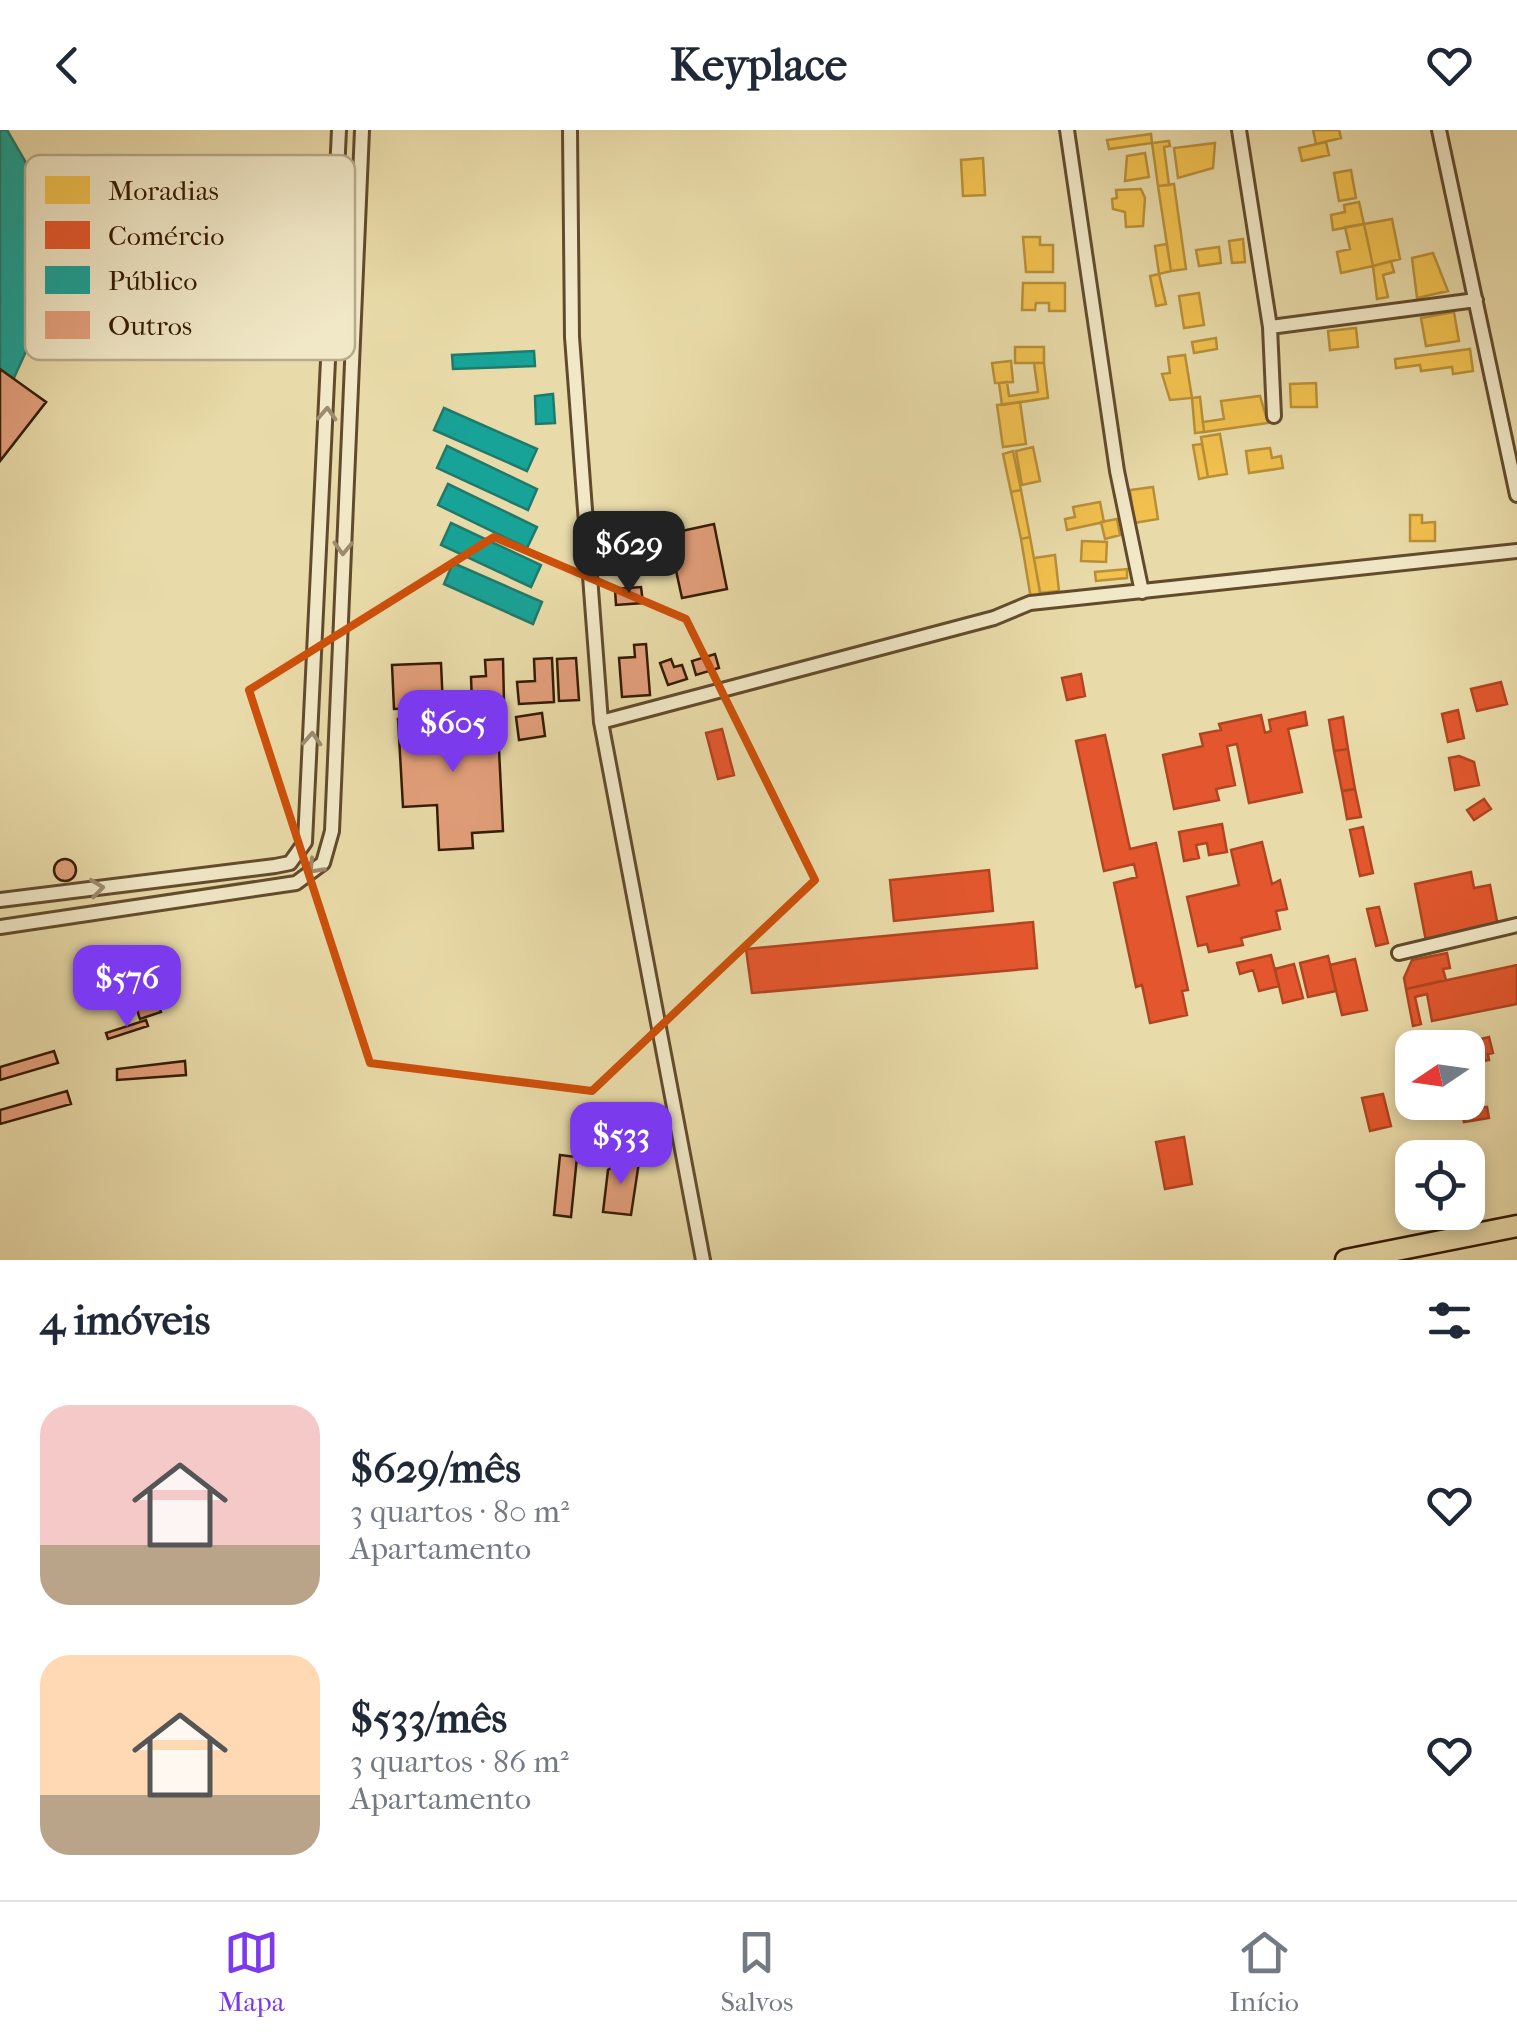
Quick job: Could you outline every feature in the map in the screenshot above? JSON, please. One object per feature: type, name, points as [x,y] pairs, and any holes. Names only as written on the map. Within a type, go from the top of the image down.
[{"type":"highway","points":[[1346,1260],[1517,1226]]},
{"type":"street","points":[[338,155],[339,130]]},
{"type":"street","points":[[355,293],[362,130]]},
{"type":"street","points":[[570,130],[572,337],[601,722],[704,1260]]},
{"type":"street","points":[[1068,130],[1117,471],[1142,592]]},
{"type":"street","points":[[1239,130],[1270,327],[1274,416]]},
{"type":"street","points":[[1439,130],[1517,495]]},
{"type":"street","points":[[1270,327],[1476,300]]},
{"type":"street","points":[[0,900],[275,866],[290,863],[306,842],[328,360]]},
{"type":"street","points":[[0,927],[296,883],[323,863],[332,830],[352,360]]},
{"type":"street","points":[[601,722],[994,618],[1030,603],[1517,552]]},
{"type":"street","points":[[1398,953],[1517,925]]},
{"type":"highlighted area","points":[[494,537],[686,619],[815,880],[592,1091],[370,1063],[249,690]]},
{"type":"building: Moradias","points":[[1313,130],[1339,130],[1341,138],[1316,144]]},
{"type":"building: Moradias","points":[[1151,134],[1152,143],[1109,149],[1107,140]]},
{"type":"building: Moradias","points":[[1169,141],[1170,146],[1164,147],[1169,185],[1158,186],[1152,143]]},
{"type":"building: Moradias","points":[[1326,142],[1329,155],[1302,161],[1299,148]]},
{"type":"building: Moradias","points":[[1215,143],[1213,168],[1178,178],[1174,148]]},
{"type":"building: Moradias","points":[[1145,153],[1149,177],[1125,181],[1127,156]]},
{"type":"building: Moradias","points":[[983,158],[985,195],[963,196],[961,160]]},
{"type":"building: Moradias","points":[[1351,170],[1356,198],[1339,201],[1334,173]]},
{"type":"building: Moradias","points":[[1174,184],[1186,269],[1171,271],[1158,186]]},
{"type":"building: Moradias","points":[[1141,189],[1145,198],[1143,226],[1126,227],[1125,212],[1113,209],[1112,199],[1117,198],[1116,190]]},
{"type":"building: Moradias","points":[[1359,202],[1364,224],[1333,230],[1331,215],[1345,212],[1344,205]]},
{"type":"building: Moradias","points":[[1392,219],[1400,259],[1373,266],[1364,224]]},
{"type":"building: Moradias","points":[[1364,224],[1373,266],[1341,273],[1337,252],[1350,249],[1345,227]]},
{"type":"building: Moradias","points":[[1023,237],[1040,237],[1040,245],[1053,245],[1053,272],[1026,272]]},
{"type":"building: Moradias","points":[[1243,239],[1245,262],[1232,263],[1229,241]]},
{"type":"building: Moradias","points":[[1167,244],[1171,271],[1159,274],[1155,246]]},
{"type":"building: Moradias","points":[[1219,247],[1221,263],[1199,266],[1196,250]]},
{"type":"building: Moradias","points":[[1433,253],[1448,291],[1417,298],[1412,258]]},
{"type":"building: Moradias","points":[[1391,261],[1394,272],[1383,275],[1388,297],[1377,299],[1373,266]]},
{"type":"building: Moradias","points":[[1159,274],[1166,304],[1156,306],[1150,276]]},
{"type":"building: Moradias","points":[[1023,283],[1065,283],[1065,311],[1049,311],[1049,303],[1036,303],[1035,310],[1022,310]]},
{"type":"building: Moradias","points":[[1199,293],[1204,325],[1184,328],[1179,296]]},
{"type":"building: Moradias","points":[[1454,312],[1459,341],[1426,346],[1421,318]]},
{"type":"building: Moradias","points":[[1356,328],[1358,347],[1330,350],[1328,331]]},
{"type":"building: Moradias","points":[[1216,338],[1217,349],[1194,353],[1192,342]]},
{"type":"building: Moradias","points":[[1015,347],[1044,347],[1044,363],[1015,363]]},
{"type":"building: Moradias","points":[[1470,349],[1473,371],[1453,374],[1452,367],[1421,371],[1420,365],[1396,368],[1395,359]]},
{"type":"building: Moradias","points":[[1185,355],[1192,398],[1170,400],[1162,374],[1170,373],[1168,357]]},
{"type":"building: Moradias","points":[[1011,361],[1013,382],[995,383],[992,363]]},
{"type":"building: Moradias","points":[[1034,363],[1044,363],[1048,398],[1002,405],[999,383],[1007,382],[1009,396],[1038,392]]},
{"type":"building: Moradias","points":[[1316,383],[1317,407],[1291,407],[1290,384]]},
{"type":"building: Moradias","points":[[1260,396],[1268,423],[1204,432],[1203,422],[1224,419],[1221,401]]},
{"type":"building: Moradias","points":[[1200,397],[1204,432],[1195,433],[1192,398]]},
{"type":"building: Moradias","points":[[1020,402],[1026,444],[1003,447],[997,405]]},
{"type":"building: Moradias","points":[[1220,434],[1227,474],[1208,477],[1201,437]]},
{"type":"building: Moradias","points":[[1202,444],[1208,477],[1199,479],[1193,445]]},
{"type":"building: Moradias","points":[[1033,447],[1040,481],[1022,485],[1016,451]]},
{"type":"building: Moradias","points":[[1270,448],[1272,458],[1281,456],[1283,468],[1249,473],[1246,451]]},
{"type":"building: Moradias","points":[[1013,451],[1021,490],[1011,492],[1003,454]]},
{"type":"building: Moradias","points":[[1153,487],[1158,519],[1134,523],[1130,490]]},
{"type":"building: Moradias","points":[[1021,490],[1030,537],[1021,539],[1011,492]]},
{"type":"building: Moradias","points":[[1100,502],[1104,522],[1067,530],[1065,519],[1075,517],[1073,507]]},
{"type":"building: Moradias","points":[[1410,515],[1422,515],[1422,523],[1435,522],[1435,541],[1410,541]]},
{"type":"building: Moradias","points":[[1117,519],[1120,535],[1105,539],[1101,522]]},
{"type":"building: Moradias","points":[[1030,537],[1041,597],[1031,599],[1021,539]]},
{"type":"building: Moradias","points":[[1082,541],[1107,542],[1106,562],[1081,561]]},
{"type":"building: Moradias","points":[[1055,555],[1059,591],[1040,593],[1034,558]]},
{"type":"building: Moradias","points":[[1127,569],[1127,578],[1096,581],[1095,572]]},
{"type":"building: Comércio","points":[[1081,674],[1085,696],[1067,700],[1062,678]]},
{"type":"building: Comércio","points":[[1501,682],[1507,704],[1477,711],[1471,689]]},
{"type":"building: Comércio","points":[[1458,710],[1464,738],[1448,742],[1442,714]]},
{"type":"building: Comércio","points":[[1305,712],[1307,725],[1288,729],[1302,792],[1249,803],[1237,744],[1227,746],[1235,785],[1216,789],[1219,800],[1174,809],[1163,755],[1203,746],[1200,734],[1221,730],[1219,724],[1261,715],[1265,733],[1271,731],[1269,720]]},
{"type":"building: Comércio","points":[[1343,717],[1348,749],[1334,751],[1329,720]]},
{"type":"building: Comércio","points":[[722,729],[734,775],[718,779],[706,733]]},
{"type":"building: Comércio","points":[[1105,735],[1130,849],[1156,843],[1188,990],[1182,991],[1187,1015],[1150,1023],[1142,985],[1136,987],[1114,883],[1137,877],[1134,864],[1104,871],[1076,741]]},
{"type":"building: Comércio","points":[[1348,749],[1355,789],[1342,791],[1334,751]]},
{"type":"building: Comércio","points":[[1459,756],[1474,762],[1479,785],[1455,790],[1449,758]]},
{"type":"building: Comércio","points":[[1355,789],[1361,817],[1347,819],[1342,791]]},
{"type":"building: Comércio","points":[[1484,799],[1491,809],[1474,820],[1467,810]]},
{"type":"building: Comércio","points":[[1222,824],[1227,852],[1209,855],[1207,843],[1196,845],[1199,858],[1184,861],[1179,832]]},
{"type":"building: Comércio","points":[[1363,827],[1373,873],[1360,876],[1350,830]]},
{"type":"building: Comércio","points":[[1262,842],[1272,884],[1280,880],[1287,909],[1276,911],[1280,929],[1241,938],[1243,945],[1209,952],[1207,944],[1198,946],[1187,897],[1239,885],[1231,850]]},
{"type":"building: Comércio","points":[[989,870],[993,911],[894,921],[890,880]]},
{"type":"building: Comércio","points":[[1471,872],[1474,888],[1490,885],[1498,926],[1426,941],[1415,884]]},
{"type":"building: Comércio","points":[[1379,907],[1388,943],[1376,946],[1367,909]]},
{"type":"building: Comércio","points":[[1033,922],[1037,968],[752,993],[746,949]]},
{"type":"building: Comércio","points":[[1447,953],[1450,968],[1443,969],[1446,980],[1406,989],[1404,978],[1412,960]]},
{"type":"building: Comércio","points":[[1271,955],[1279,986],[1259,991],[1253,970],[1240,974],[1237,963]]},
{"type":"building: Comércio","points":[[1328,956],[1336,991],[1308,997],[1300,963]]},
{"type":"building: Comércio","points":[[1355,959],[1367,1010],[1342,1015],[1330,965]]},
{"type":"building: Comércio","points":[[1294,964],[1303,998],[1283,1003],[1275,969]]},
{"type":"building: Comércio","points":[[1517,965],[1517,1004],[1432,1021],[1427,994],[1415,997],[1421,1024],[1413,1026],[1406,989]]},
{"type":"building: Comércio","points":[[1489,1037],[1493,1053],[1485,1061],[1485,1038]]},
{"type":"building: Comércio","points":[[1383,1094],[1391,1126],[1370,1131],[1362,1098]]},
{"type":"building: Comércio","points":[[1184,1137],[1192,1184],[1165,1189],[1156,1142]]},
{"type":"building: Público","points":[[0,130],[7,130],[25,161],[25,354],[13,380],[46,402],[0,461]]},
{"type":"building: Público","points":[[534,351],[535,366],[453,369],[452,355]]},
{"type":"building: Público","points":[[553,394],[555,423],[536,424],[535,396]]},
{"type":"building: Público","points":[[444,408],[537,449],[527,471],[434,430]]},
{"type":"building: Público","points":[[447,446],[537,489],[528,510],[437,468]]},
{"type":"building: Público","points":[[448,484],[537,527],[527,548],[438,505]]},
{"type":"building: Público","points":[[451,523],[541,565],[531,587],[441,545]]},
{"type":"building: Público","points":[[453,563],[542,602],[533,624],[444,584]]},
{"type":"building: Outros","points":[[0,369],[46,402],[0,461]]},
{"type":"building: Outros","points":[[714,524],[727,589],[682,598],[668,534]]},
{"type":"building: Outros","points":[[638,535],[640,561],[629,562],[629,572],[614,573],[612,551],[626,550],[625,536]]},
{"type":"building: Outros","points":[[641,587],[643,603],[616,605],[615,589]]},
{"type":"building: Outros","points":[[646,644],[650,695],[622,697],[619,658],[635,657],[634,645]]},
{"type":"building: Outros","points":[[715,654],[719,668],[696,675],[692,661]]},
{"type":"building: Outros","points":[[552,658],[554,702],[519,704],[517,682],[535,681],[534,659]]},
{"type":"building: Outros","points":[[576,658],[579,700],[559,701],[557,659]]},
{"type":"building: Outros","points":[[503,659],[504,702],[472,703],[471,677],[486,676],[485,660]]},
{"type":"building: Outros","points":[[671,659],[674,667],[682,665],[687,679],[668,685],[660,663]]},
{"type":"building: Outros","points":[[441,663],[443,707],[394,709],[392,665]]},
{"type":"building: Outros","points":[[542,713],[545,736],[519,740],[516,717]]},
{"type":"building: Outros","points":[[486,715],[487,729],[498,729],[503,831],[472,833],[473,848],[439,850],[437,805],[403,807],[398,719]]},
{"type":"building: Outros","points":[[65,859],[73,862],[73,878],[65,881],[57,878],[54,870],[57,862]]},
{"type":"building: Outros","points":[[146,964],[161,1012],[140,1019],[124,971]]},
{"type":"building: Outros","points":[[146,1020],[148,1026],[108,1039],[106,1033]]},
{"type":"building: Outros","points":[[54,1051],[58,1063],[0,1080],[0,1067]]},
{"type":"building: Outros","points":[[185,1061],[186,1075],[117,1080],[117,1069]]},
{"type":"building: Outros","points":[[67,1091],[71,1104],[0,1124],[0,1110]]},
{"type":"building: Outros","points":[[560,1155],[577,1157],[571,1217],[554,1215]]},
{"type":"building: Outros","points":[[616,1156],[639,1162],[631,1215],[603,1212],[608,1170],[615,1165]]}]
